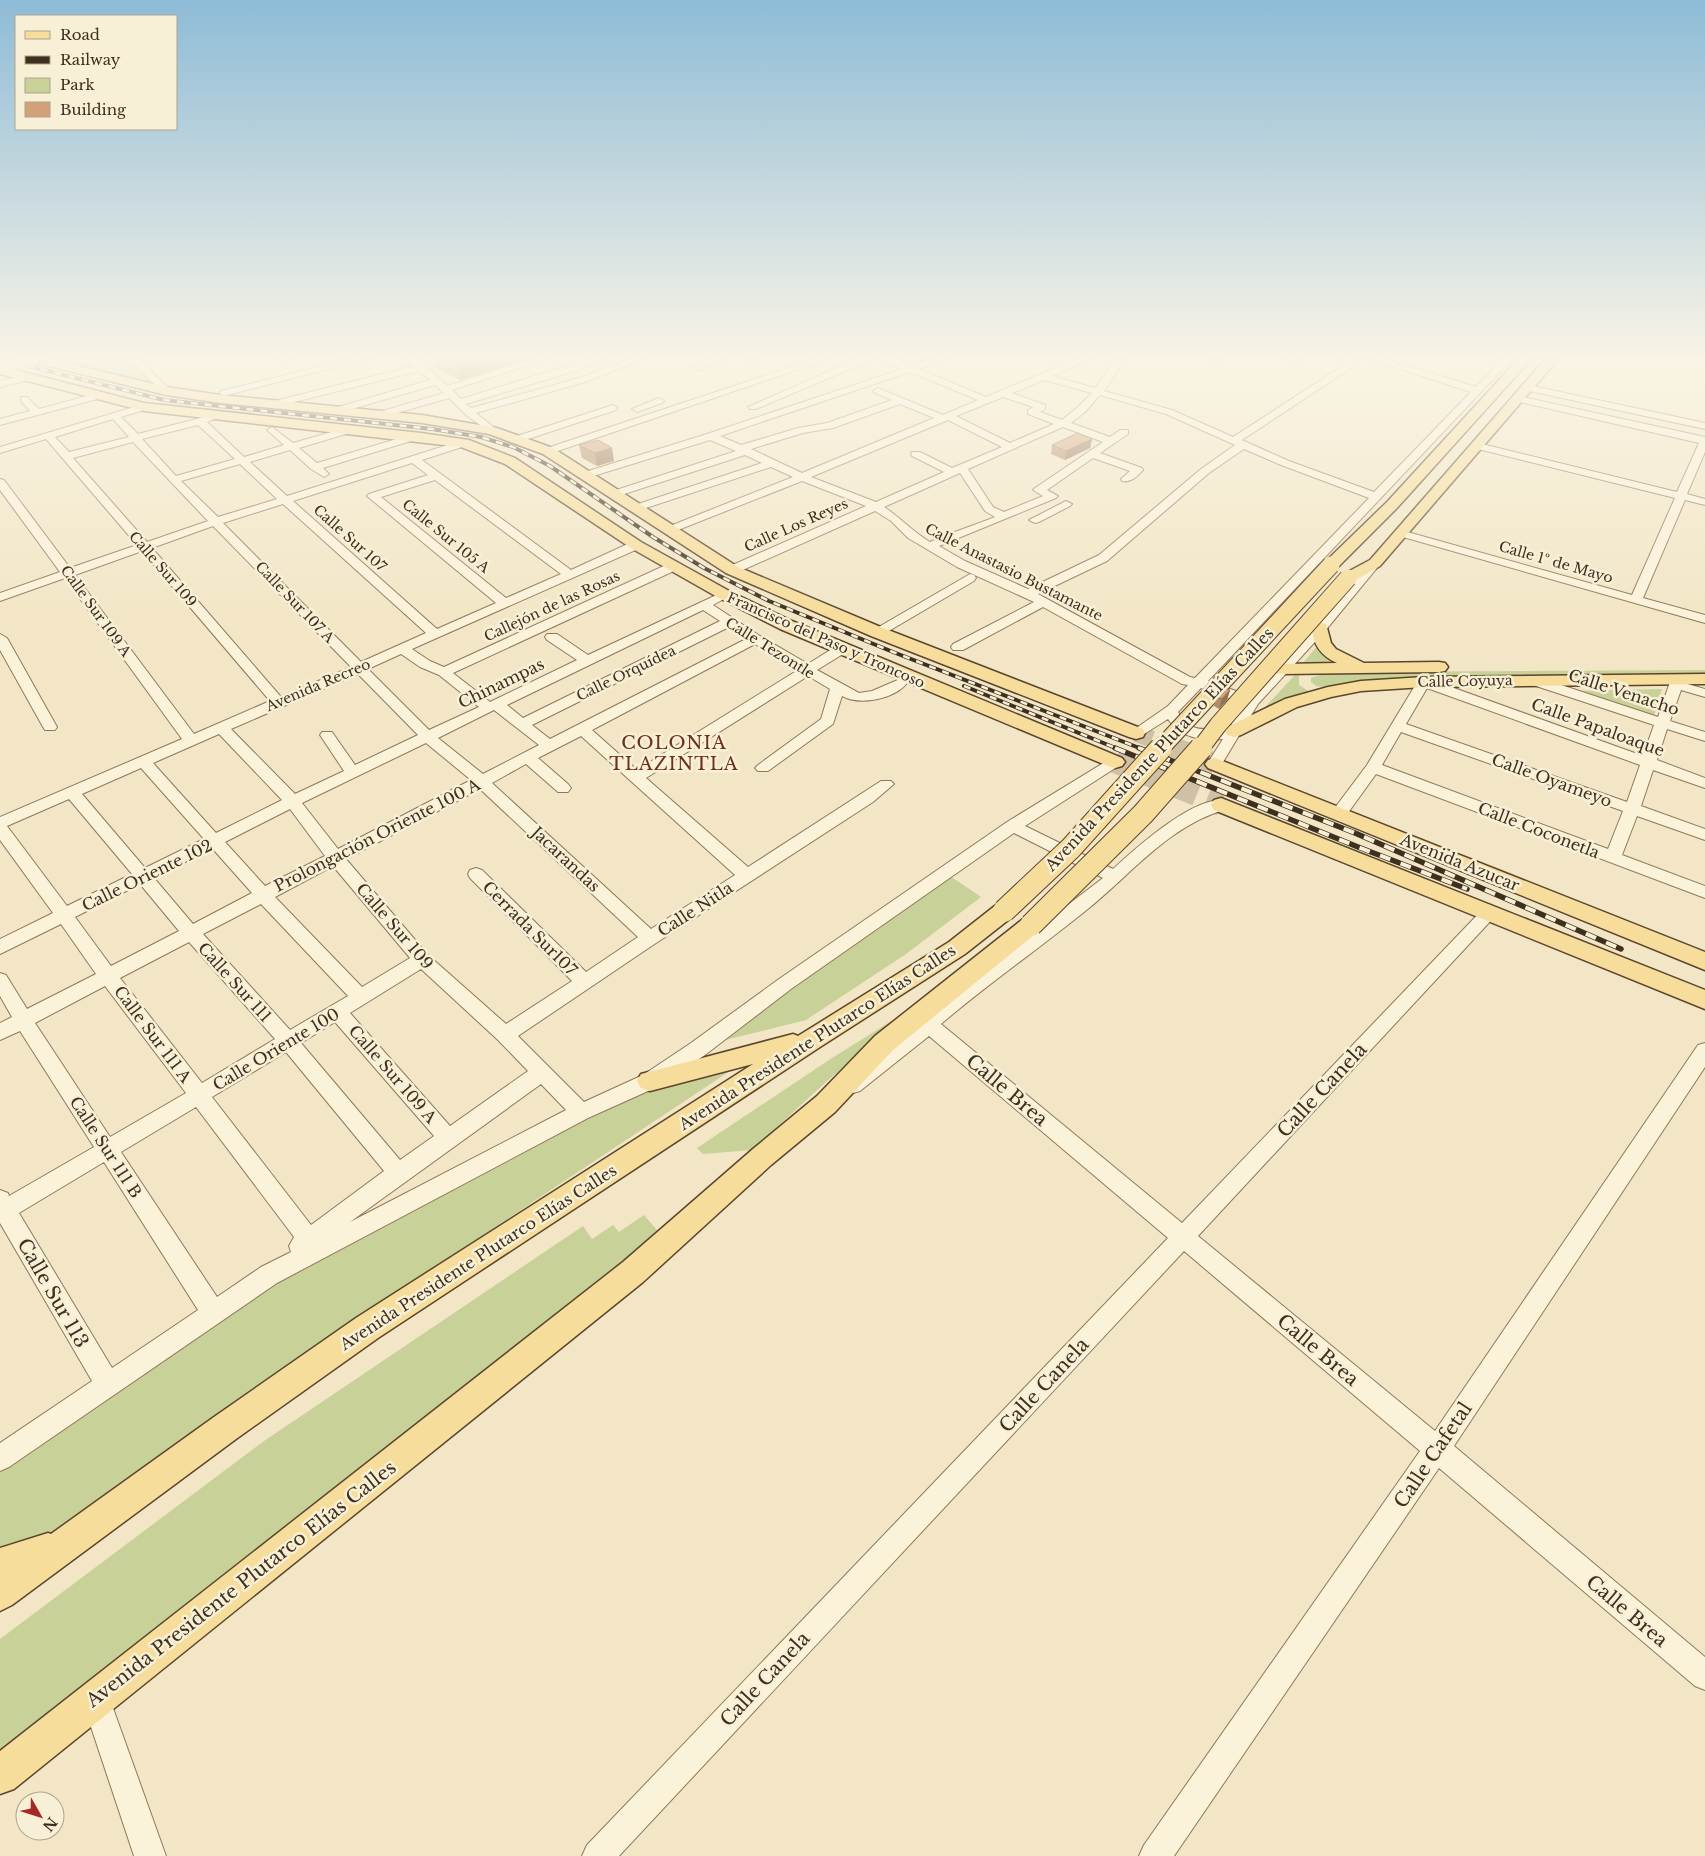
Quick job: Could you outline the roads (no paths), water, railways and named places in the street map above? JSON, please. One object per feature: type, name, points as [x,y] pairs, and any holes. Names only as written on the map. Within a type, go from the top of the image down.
[{"type":"main road","name":"Francisco del Paso y Troncoso","points":[[460,443],[510,461],[672,567],[786,625],[1115,762]]},
{"type":"main road","name":"Francisco del Paso y Troncoso","points":[[525,443],[548,451],[732,570],[877,632],[1136,733]]},
{"type":"main road","points":[[1422,449],[1438,443]]},
{"type":"main road","name":"Avenida Presidente Plutarco Elías Calles","points":[[0,1593],[225,1428],[367,1328],[811,1040],[949,954],[1004,911],[1071,848],[1129,782],[1333,562],[1392,505],[1449,443]]},
{"type":"main road","name":"Avenida Presidente Plutarco Elías Calles","points":[[0,1775],[95,1697],[409,1451],[625,1278],[762,1157],[826,1104],[884,1043],[1031,925],[1143,814],[1198,752],[1218,725],[1348,578],[1375,563],[1481,443]]},
{"type":"main road","points":[[1333,562],[1341,534]]},
{"type":"main road","points":[[1320,628],[1322,643],[1328,651],[1346,660],[1369,667]]},
{"type":"main road","name":"Calle Coyuya","points":[[1282,670],[1369,667],[1705,666]]},
{"type":"main road","points":[[1322,668],[1310,672],[1307,682],[1317,689],[1328,692]]},
{"type":"main road","name":"Calle Coyuya","points":[[1234,731],[1291,703],[1328,692],[1361,686],[1424,682],[1532,680],[1678,682],[1705,679]]},
{"type":"main road","name":"Avenida Azucar","points":[[1215,764],[1705,961]]},
{"type":"main road","points":[[1221,805],[1705,1000]]},
{"type":"main road","points":[[650,1081],[811,1040]]},
{"type":"main road","points":[[0,1565],[63,1546]]},
{"type":"street","points":[[0,450],[26,443]]},
{"type":"street","name":"Calle Sur 109","points":[[55,443],[278,702]]},
{"type":"street","points":[[67,456],[118,443]]},
{"type":"street","name":"Calle Sur 107 A","points":[[139,443],[428,737],[481,781]]},
{"type":"street","name":"Calle Sur 107","points":[[223,443],[435,634]]},
{"type":"street","points":[[287,443],[336,484]]},
{"type":"street","points":[[174,480],[306,443]]},
{"type":"street","points":[[348,443],[359,453]]},
{"type":"street","points":[[315,467],[395,443]]},
{"type":"street","points":[[0,597],[216,522],[464,443]]},
{"type":"street","points":[[548,451],[574,443]]},
{"type":"street","points":[[586,475],[690,443]]},
{"type":"street","name":"Calle Anastasio Bustamante","points":[[727,443],[802,477],[875,506],[895,520],[912,536],[976,572],[1044,602],[1187,681],[1199,682],[1252,702]]},
{"type":"street","points":[[614,494],[765,443]]},
{"type":"street","points":[[669,530],[887,443]]},
{"type":"street","points":[[1000,443],[1010,447]]},
{"type":"street","name":"Calle Los Reyes","points":[[732,570],[1020,443]]},
{"type":"street","points":[[1035,520],[1066,504],[1039,490],[1109,443]]},
{"type":"street","points":[[1028,594],[1102,558],[1238,443],[1299,469],[1376,497]]},
{"type":"street","name":"Avenida Presidente Plutarco Elías Calles","points":[[1136,733],[1150,726],[1173,709],[1428,443]]},
{"type":"street","points":[[1636,600],[1704,443]]},
{"type":"street","points":[[1478,446],[1705,502]]},
{"type":"street","points":[[916,454],[956,470],[985,511],[1004,517]]},
{"type":"street","points":[[1091,454],[1138,470],[1126,480]]},
{"type":"street","points":[[414,459],[570,575]]},
{"type":"street","points":[[636,508],[773,463]]},
{"type":"street","name":"Calle Sur 105 A","points":[[436,476],[373,496],[505,604]]},
{"type":"street","name":"Calle Sur 109 A","points":[[0,482],[191,740]]},
{"type":"street","points":[[930,546],[1052,496]]},
{"type":"street","name":"Calle 1º de Mayo","points":[[1400,533],[1705,619]]},
{"type":"street","name":"Avenida Recreo","points":[[0,823],[359,668],[636,545]]},
{"type":"street","name":"Avenida Presidente Plutarco Elías Calles","points":[[1215,764],[1252,702],[1320,628],[1375,563]]},
{"type":"street","name":"Callejón de las Rosas","points":[[444,672],[672,567]]},
{"type":"street","points":[[877,632],[970,578]]},
{"type":"street","name":"Chinampas","points":[[293,802],[725,595]]},
{"type":"street","points":[[958,647],[1044,602]]},
{"type":"street","name":"Calle Tezontle","points":[[704,605],[755,639],[837,689],[861,699],[880,694],[900,683]]},
{"type":"street","name":"Calle Orquídea","points":[[523,724],[729,622]]},
{"type":"street","points":[[552,637],[587,661]]},
{"type":"street","points":[[0,638],[50,727]]},
{"type":"street","name":"Prolongación Oriente 100 A","points":[[0,1032],[755,639]]},
{"type":"street","points":[[636,776],[843,648]]},
{"type":"street","points":[[402,649],[425,664],[444,672],[523,724],[550,746]]},
{"type":"street","name":"Calle Venacho","points":[[1532,680],[1705,737]]},
{"type":"street","points":[[1339,813],[1373,767],[1424,682]]},
{"type":"street","name":"Calle Papaloaque","points":[[1424,682],[1705,783]]},
{"type":"street","points":[[1613,858],[1678,682],[1705,693]]},
{"type":"street","points":[[763,768],[828,721],[837,689]]},
{"type":"street","points":[[1173,709],[1177,721],[1191,731],[1211,735],[1234,731]]},
{"type":"street","name":"Calle Oyameyo","points":[[1399,726],[1705,835]]},
{"type":"street","name":"Calle Sur 109","points":[[221,727],[293,802],[335,857],[422,960],[505,1035],[581,1112]]},
{"type":"street","points":[[582,729],[746,875]]},
{"type":"street","points":[[327,735],[353,773]]},
{"type":"street","points":[[527,757],[563,788]]},
{"type":"street","name":"Calle Sur 109 A","points":[[143,761],[262,894],[361,998]]},
{"type":"street","name":"Avenida Presidente Plutarco Elías Calles","points":[[0,1458],[269,1275],[581,1112],[650,1081],[698,1049],[785,984],[1013,826],[1115,762]]},
{"type":"street","name":"Calle Coconetla","points":[[1373,767],[1705,892]]},
{"type":"street","name":"Jacarandas","points":[[481,781],[650,938]]},
{"type":"street","name":"Calle Nitla","points":[[505,1035],[584,981],[886,784]]},
{"type":"street","name":"Calle Sur 111","points":[[72,792],[190,932],[288,1041],[398,1173]]},
{"type":"street","name":"Calle Oriente 102","points":[[0,947],[216,842],[293,802]]},
{"type":"street","name":"Avenida Presidente Plutarco Elías Calles","points":[[826,1104],[880,1067],[977,984],[1115,877],[1181,823],[1202,810],[1221,805]]},
{"type":"street","points":[[1013,826],[1115,877]]},
{"type":"street","name":"Calle Sur 111 A","points":[[0,828],[108,976],[308,1238]]},
{"type":"street","name":"Cerrada Sur107","points":[[476,874],[584,981]]},
{"type":"street","name":"Calle Canela","points":[[598,1856],[1184,1238],[1489,913]]},
{"type":"street","name":"Calle Oriente 100","points":[[2,1207],[199,1095],[422,960]]},
{"type":"street","name":"Calle Sur 111 B","points":[[0,980],[23,1020],[213,1312]]},
{"type":"street","name":"Calle Sur 109 A","points":[[338,1012],[447,1138]]},
{"type":"street","name":"Calle Brea","points":[[929,1025],[1705,1676]]},
{"type":"street","name":"Calle Cafetal","points":[[1155,1856],[1437,1450],[1705,1051]]},
{"type":"street","name":"Avenida Presidente Plutarco Elías Calles","points":[[269,1275],[308,1238],[447,1138],[542,1073]]},
{"type":"street","name":"Calle Sur 113","points":[[2,1207],[108,1386]]},
{"type":"street","points":[[95,1697],[150,1856]]},
{"type":"tunnel","points":[[1136,733],[1176,749]]},
{"type":"tunnel","points":[[1173,748],[1215,764]]},
{"type":"tunnel","points":[[1115,762],[1221,805]]},
{"type":"railway","points":[[499,443],[513,447],[550,466],[653,537],[704,568],[769,601],[893,652],[1142,749]]},
{"type":"railway","points":[[964,686],[1118,749]]},
{"type":"railway","points":[[1115,748],[1358,847],[1467,889]]},
{"type":"railway","points":[[1139,748],[1355,833],[1621,949]]},
{"type":"district","name":"COLONIA TLAZINTLA","points":[[674,753]]}]
